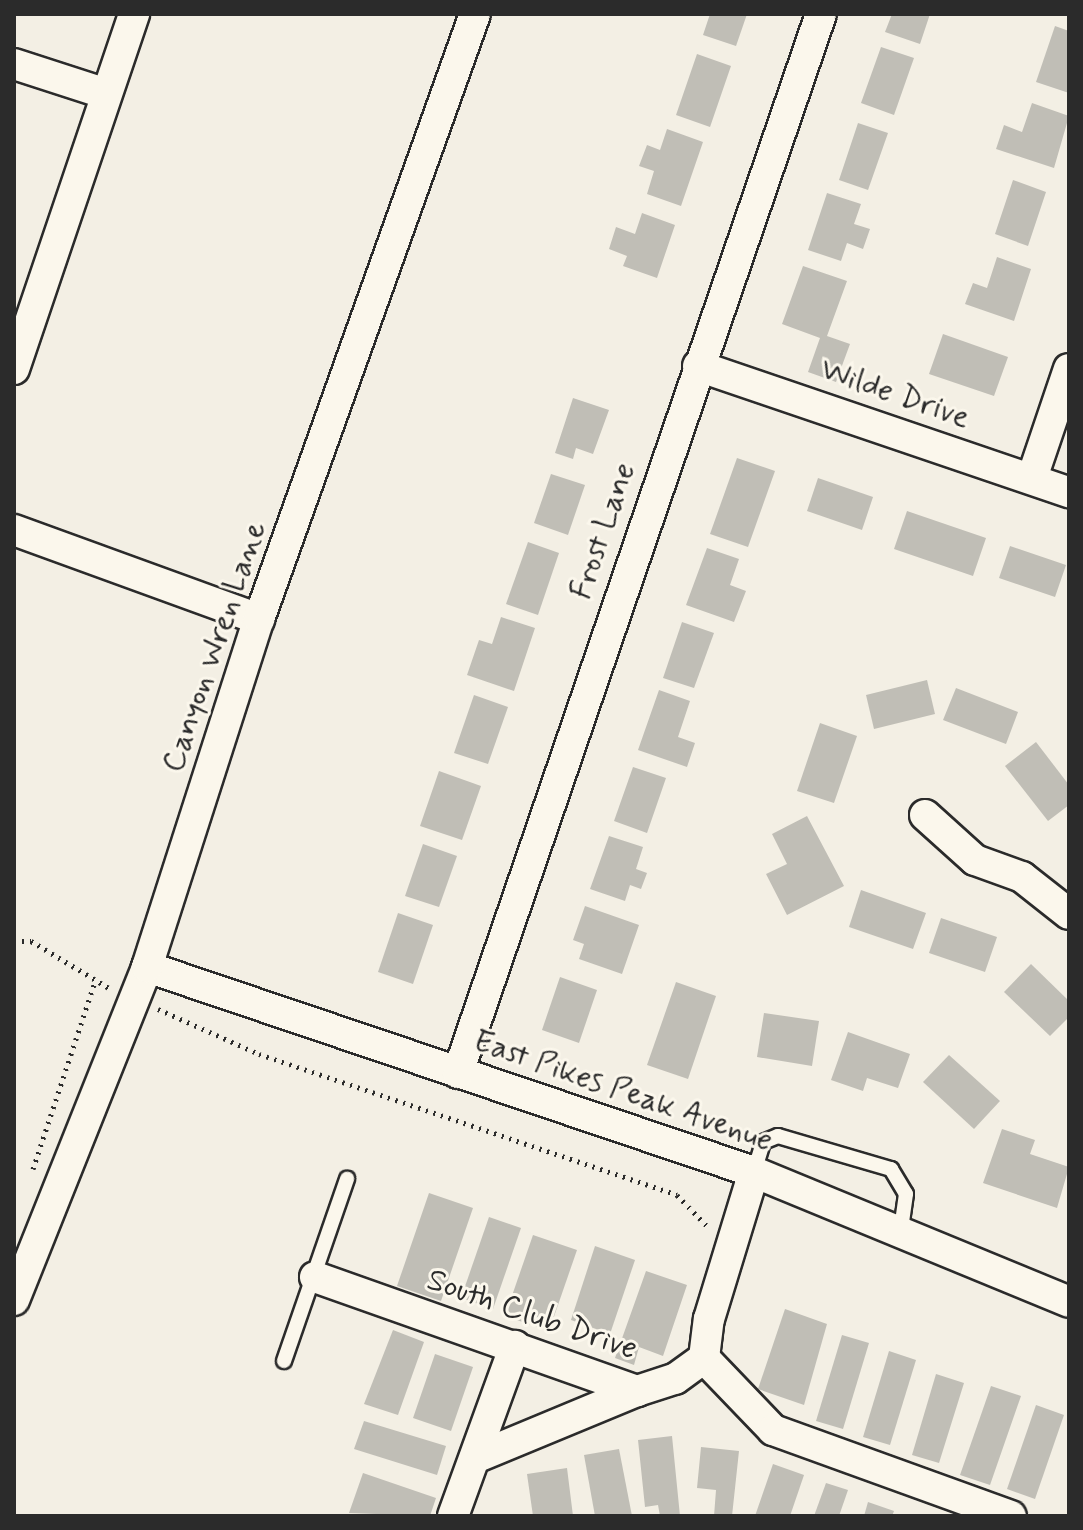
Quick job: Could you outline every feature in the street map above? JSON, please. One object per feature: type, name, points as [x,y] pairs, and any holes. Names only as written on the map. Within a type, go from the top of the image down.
[{"type":"street","points":[[14,369],[104,93],[134,14]]},
{"type":"street","name":"Canyon Wren Lane","points":[[14,1300],[147,967],[259,619],[475,14]]},
{"type":"street","name":"Frost Lane","points":[[458,1073],[821,14]]},
{"type":"street","points":[[14,64],[104,93]]},
{"type":"street","name":"Wilde Drive","points":[[698,366],[1069,492]]},
{"type":"street","points":[[1032,478],[1069,369]]},
{"type":"street","points":[[14,530],[259,619]]},
{"type":"street","points":[[925,815],[975,860],[1022,877],[1069,914]]},
{"type":"street","name":"East Pikes Peak Avenue","points":[[147,967],[754,1172],[900,1237],[1069,1302]]},
{"type":"street","points":[[754,1172],[731,1247],[704,1358],[773,1430],[1011,1516]]},
{"type":"street","name":"South Club Drive","points":[[315,1277],[637,1391],[675,1379],[704,1358]]},
{"type":"street","points":[[453,1516],[480,1456],[515,1346]]},
{"type":"street","points":[[480,1456],[637,1391]]},
{"type":"lane","points":[[754,1172],[763,1142],[778,1136],[891,1169],[906,1194],[900,1237]]},
{"type":"lane","points":[[284,1361],[347,1179]]},
{"type":"path","points":[[14,941],[31,941],[95,981],[134,999],[219,1030],[259,1054],[677,1195],[731,1247]]},
{"type":"path","points":[[31,1174],[95,981]]},
{"type":"building","points":[[710,14],[747,14],[736,46],[703,35]]},
{"type":"building","points":[[892,14],[930,14],[920,44],[885,32]]},
{"type":"building","points":[[1055,26],[1069,31],[1069,93],[1036,82]]},
{"type":"building","points":[[881,47],[914,58],[894,115],[861,103]]},
{"type":"building","points":[[697,54],[731,66],[710,127],[676,115]]},
{"type":"building","points":[[1032,103],[1069,116],[1054,168],[996,149],[1004,125],[1022,132]]},
{"type":"building","points":[[858,123],[888,133],[868,190],[839,180]]},
{"type":"building","points":[[667,129],[703,142],[681,206],[647,194],[654,171],[639,166],[647,145],[660,150]]},
{"type":"building","points":[[1013,180],[1046,192],[1028,246],[995,234]]},
{"type":"building","points":[[827,193],[861,204],[854,224],[870,229],[863,249],[847,243],[841,261],[808,250]]},
{"type":"building","points":[[642,213],[675,225],[657,278],[623,266],[627,256],[609,249],[616,227],[635,234]]},
{"type":"building","points":[[997,257],[1031,269],[1014,321],[965,304],[973,283],[987,288]]},
{"type":"building","points":[[803,266],[847,281],[827,336],[850,344],[836,382],[808,372],[820,338],[782,324]]},
{"type":"building","points":[[943,334],[1008,357],[994,396],[929,374]]},
{"type":"building","points":[[573,398],[609,410],[593,454],[576,448],[573,459],[555,453]]},
{"type":"building","points":[[737,458],[775,471],[748,547],[710,534]]},
{"type":"building","points":[[551,474],[585,485],[568,535],[534,523]]},
{"type":"building","points":[[818,478],[873,497],[862,530],[807,511]]},
{"type":"building","points":[[907,511],[986,538],[973,576],[894,549]]},
{"type":"building","points":[[528,542],[559,553],[538,615],[506,604]]},
{"type":"building","points":[[1010,546],[1066,565],[1055,597],[999,578]]},
{"type":"building","points":[[707,548],[739,559],[730,585],[746,591],[734,622],[686,605]]},
{"type":"building","points":[[501,617],[535,628],[514,691],[467,675],[479,640],[492,644]]},
{"type":"building","points":[[682,622],[714,633],[694,688],[663,678]]},
{"type":"building","points":[[927,680],[935,714],[874,729],[866,695]]},
{"type":"building","points":[[956,688],[1018,712],[1006,744],[943,720]]},
{"type":"building","points":[[659,690],[690,701],[678,737],[695,743],[687,767],[638,750]]},
{"type":"building","points":[[474,695],[508,707],[488,764],[454,753]]},
{"type":"building","points":[[820,723],[857,736],[834,803],[797,791]]},
{"type":"building","points":[[1036,742],[1069,785],[1069,805],[1048,821],[1005,766]]},
{"type":"building","points":[[633,767],[666,778],[647,833],[614,821]]},
{"type":"building","points":[[439,771],[481,786],[462,840],[420,826]]},
{"type":"building","points":[[807,816],[844,886],[787,915],[766,874],[787,864],[772,834]]},
{"type":"building","points":[[609,836],[643,847],[636,869],[647,873],[641,889],[630,885],[625,901],[590,889]]},
{"type":"building","points":[[423,844],[457,856],[439,907],[405,896]]},
{"type":"building","points":[[861,890],[926,913],[913,949],[849,927]]},
{"type":"building","points":[[585,906],[639,925],[622,974],[579,959],[584,944],[573,940]]},
{"type":"building","points":[[398,913],[433,925],[413,984],[378,972]]},
{"type":"building","points":[[941,918],[997,937],[985,972],[929,953]]},
{"type":"building","points":[[1031,964],[1069,1001],[1069,1017],[1050,1036],[1004,992]]},
{"type":"building","points":[[560,977],[597,990],[579,1043],[542,1030]]},
{"type":"building","points":[[676,982],[716,996],[688,1079],[647,1065]]},
{"type":"building","points":[[764,1013],[819,1021],[812,1066],[757,1057]]},
{"type":"building","points":[[848,1032],[910,1054],[898,1088],[867,1078],[863,1091],[831,1080]]},
{"type":"building","points":[[949,1055],[1000,1101],[974,1129],[923,1082]]},
{"type":"building","points":[[1002,1129],[1035,1140],[1030,1154],[1069,1167],[1057,1208],[983,1183]]},
{"type":"building","points":[[429,1193],[473,1208],[441,1301],[397,1286]]},
{"type":"building","points":[[489,1217],[521,1228],[493,1309],[461,1298]]},
{"type":"building","points":[[533,1235],[577,1250],[549,1331],[505,1316]]},
{"type":"building","points":[[595,1246],[635,1260],[610,1334],[571,1320]]},
{"type":"building","points":[[646,1271],[687,1285],[663,1356],[639,1347],[634,1365],[615,1358]]},
{"type":"building","points":[[785,1309],[827,1324],[804,1405],[758,1389]]},
{"type":"building","points":[[393,1330],[424,1342],[398,1415],[364,1404]]},
{"type":"building","points":[[842,1335],[869,1343],[843,1429],[816,1421]]},
{"type":"building","points":[[889,1351],[916,1360],[890,1445],[863,1437]]},
{"type":"building","points":[[435,1354],[473,1367],[451,1431],[413,1418]]},
{"type":"building","points":[[936,1374],[964,1383],[939,1463],[912,1455]]},
{"type":"building","points":[[991,1386],[1021,1396],[990,1485],[960,1475]]},
{"type":"building","points":[[1036,1405],[1064,1415],[1035,1499],[1007,1489]]},
{"type":"building","points":[[364,1421],[446,1446],[437,1475],[354,1449]]},
{"type":"building","points":[[672,1436],[680,1516],[660,1516],[658,1505],[645,1507],[638,1440]]},
{"type":"building","points":[[701,1447],[739,1451],[732,1516],[714,1516],[716,1490],[697,1488]]},
{"type":"building","points":[[619,1449],[632,1516],[595,1516],[584,1455]]},
{"type":"building","points":[[773,1464],[804,1475],[790,1516],[755,1516]]},
{"type":"building","points":[[567,1468],[573,1516],[533,1516],[527,1474]]},
{"type":"building","points":[[363,1473],[436,1498],[430,1516],[349,1513]]},
{"type":"building","points":[[826,1483],[848,1490],[839,1516],[814,1516]]},
{"type":"building","points":[[868,1502],[894,1511],[892,1516],[864,1516]]}]
